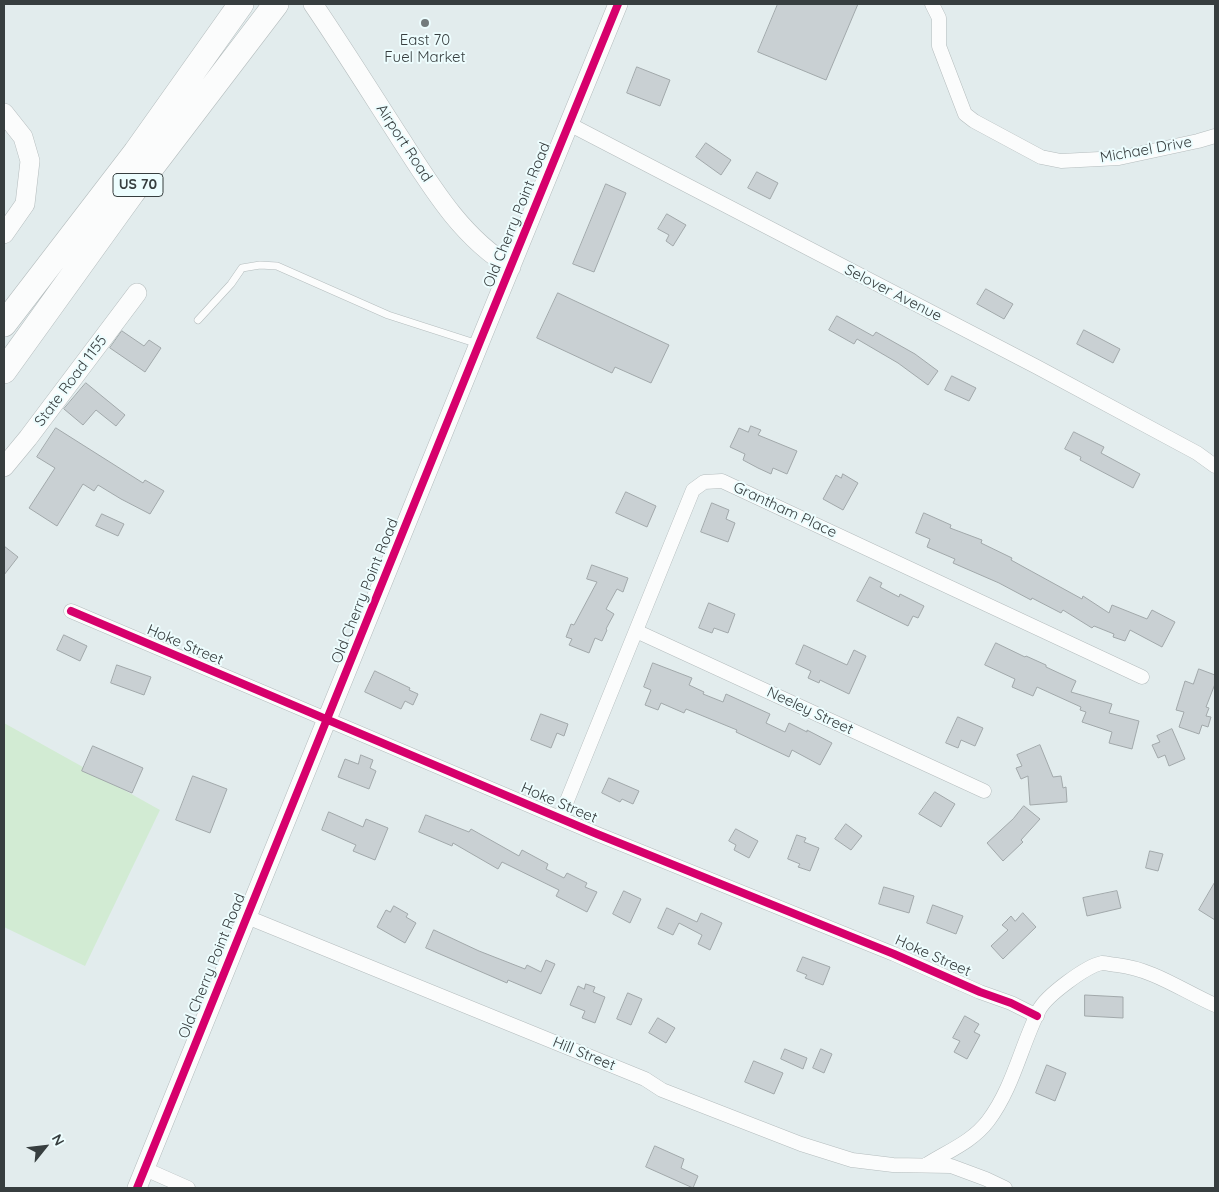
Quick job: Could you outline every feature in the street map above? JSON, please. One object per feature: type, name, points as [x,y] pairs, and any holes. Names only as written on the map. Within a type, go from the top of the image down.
[{"type":"highway","points":[[4,324],[136,152],[241,4]]},
{"type":"highway","name":"US 70","points":[[4,370],[132,193],[276,4]]},
{"type":"street","name":"Old Cherry Point Road","points":[[137,1188],[618,4]]},
{"type":"street","name":"Michael Drive","points":[[932,4],[939,18],[939,46],[965,114],[974,121],[1041,157],[1061,161],[1119,158],[1215,136]]},
{"type":"street","name":"Airport Road","points":[[321,8],[416,163],[456,219],[486,251],[511,268]]},
{"type":"street","points":[[4,113],[22,137],[30,161],[25,204],[4,234]]},
{"type":"street","name":"Selover Avenue","points":[[569,124],[1037,367],[1198,453],[1215,466]]},
{"type":"street","name":"State Road 1155","points":[[4,467],[33,432],[137,293]]},
{"type":"street","name":"Grantham Place","points":[[560,818],[693,490],[704,482],[722,480],[1142,677]]},
{"type":"street","name":"Hoke Street","points":[[71,611],[327,721],[894,954],[980,992],[1011,1003],[1037,1016]]},
{"type":"street","name":"Neeley Street","points":[[636,631],[984,791]]},
{"type":"street","name":"Hill Street","points":[[247,917],[644,1079],[662,1090],[801,1144],[867,1163],[951,1166],[1005,1188]]},
{"type":"street","points":[[926,1165],[960,1145],[979,1131],[988,1120],[1009,1084],[1040,1008],[1074,977],[1102,963],[1132,967],[1165,979],[1215,1006]]},
{"type":"street","points":[[145,1169],[188,1188]]},
{"type":"lane","points":[[198,320],[231,284],[242,268],[260,265],[277,266],[388,314],[479,344]]},
{"type":"green space","points":[[4,723],[160,810],[85,966],[4,927]]},
{"type":"building","points":[[778,4],[858,4],[826,80],[758,52]]},
{"type":"building","points":[[637,67],[670,80],[660,106],[627,93]]},
{"type":"building","points":[[706,143],[731,160],[721,175],[696,157]]},
{"type":"building","points":[[757,172],[778,183],[770,199],[748,188]]},
{"type":"building","points":[[606,184],[626,193],[594,272],[573,264]]},
{"type":"building","points":[[667,214],[686,225],[673,246],[666,241],[669,235],[658,229]]},
{"type":"building","points":[[986,289],[1013,304],[1004,319],[977,304]]},
{"type":"building","points":[[558,293],[669,345],[651,383],[615,367],[612,373],[537,338]]},
{"type":"building","points":[[837,316],[873,336],[876,332],[915,354],[938,371],[928,385],[898,363],[857,339],[854,344],[829,330]]},
{"type":"building","points":[[1084,330],[1120,349],[1113,363],[1077,344]]},
{"type":"building","points":[[122,331],[144,346],[149,340],[161,348],[145,372],[110,348]]},
{"type":"building","points":[[952,376],[976,388],[969,401],[945,390]]},
{"type":"building","points":[[86,383],[125,415],[116,426],[96,410],[83,425],[64,409]]},
{"type":"building","points":[[751,426],[761,430],[758,435],[797,451],[787,474],[773,468],[771,474],[758,468],[743,460],[745,454],[730,447],[739,428],[748,432]]},
{"type":"building","points":[[56,428],[143,483],[145,480],[164,491],[150,514],[98,485],[94,491],[83,484],[57,526],[29,508],[55,468],[37,457]]},
{"type":"building","points":[[1074,432],[1104,447],[1101,453],[1140,474],[1133,488],[1080,460],[1081,457],[1065,449]]},
{"type":"building","points":[[843,474],[858,483],[843,510],[823,499],[836,475],[841,478]]},
{"type":"building","points":[[626,492],[656,506],[647,527],[616,513]]},
{"type":"building","points":[[712,503],[729,510],[726,519],[735,523],[728,542],[701,532]]},
{"type":"building","points":[[924,513],[951,525],[950,528],[982,540],[981,543],[1012,558],[1011,560],[1082,599],[1083,596],[1109,613],[1112,605],[1147,619],[1152,610],[1175,622],[1162,647],[1130,630],[1125,641],[1113,637],[1114,634],[1094,626],[1092,628],[1063,610],[1061,613],[1032,598],[1031,600],[999,583],[953,563],[955,559],[927,547],[930,539],[916,533]]},
{"type":"building","points":[[102,514],[124,524],[118,536],[96,526]]},
{"type":"building","points":[[4,546],[18,557],[4,575]]},
{"type":"building","points":[[592,565],[628,578],[623,592],[617,589],[606,609],[614,614],[602,641],[595,638],[589,653],[569,645],[572,639],[566,637],[571,624],[574,625],[597,582],[587,579]]},
{"type":"building","points":[[870,577],[882,583],[880,587],[899,597],[900,594],[924,606],[918,618],[913,616],[908,626],[857,601]]},
{"type":"building","points":[[709,603],[735,614],[728,633],[714,628],[712,633],[699,628]]},
{"type":"building","points":[[64,635],[87,646],[80,661],[57,650]]},
{"type":"building","points":[[996,643],[1046,665],[1046,667],[1076,681],[1071,692],[1112,704],[1109,713],[1139,721],[1132,749],[1109,743],[1112,732],[1082,722],[1086,712],[1080,710],[1081,707],[1037,687],[1033,696],[1012,687],[1015,679],[985,665]]},
{"type":"building","points":[[804,645],[847,665],[854,650],[866,656],[849,694],[820,680],[819,683],[808,678],[811,671],[796,664]]},
{"type":"building","points":[[653,663],[692,678],[689,685],[704,692],[703,694],[723,702],[726,694],[770,714],[766,723],[785,732],[789,723],[832,743],[820,765],[792,750],[789,757],[736,732],[737,730],[686,709],[684,713],[661,703],[658,710],[645,705],[651,690],[644,687]]},
{"type":"building","points":[[117,665],[151,677],[144,695],[111,683]]},
{"type":"building","points":[[1199,669],[1215,675],[1215,684],[1206,707],[1209,708],[1206,716],[1211,717],[1208,727],[1202,725],[1199,734],[1179,727],[1184,712],[1176,710],[1185,681],[1193,684]]},
{"type":"building","points":[[375,671],[410,688],[409,690],[418,694],[413,705],[405,701],[401,709],[365,692]]},
{"type":"building","points":[[541,714],[568,724],[564,736],[557,733],[551,748],[531,740]]},
{"type":"building","points":[[958,717],[983,728],[975,746],[961,740],[958,748],[946,743]]},
{"type":"building","points":[[1172,729],[1185,759],[1169,766],[1165,755],[1158,758],[1152,745],[1160,742],[1157,736]]},
{"type":"building","points":[[1040,745],[1053,777],[1061,776],[1063,788],[1066,787],[1067,802],[1030,805],[1028,776],[1021,779],[1016,768],[1022,766],[1017,755]]},
{"type":"building","points":[[93,746],[143,768],[132,793],[82,771]]},
{"type":"building","points":[[361,755],[373,760],[370,768],[376,771],[369,789],[338,777],[345,759],[358,764]]},
{"type":"building","points":[[193,776],[227,789],[210,833],[176,820]]},
{"type":"building","points":[[609,778],[639,791],[633,804],[622,799],[620,802],[602,793]]},
{"type":"building","points":[[935,792],[955,804],[941,827],[919,814]]},
{"type":"building","points":[[1024,806],[1040,819],[1021,840],[1023,842],[1003,861],[987,843]]},
{"type":"building","points":[[329,812],[363,827],[366,819],[388,828],[375,860],[353,851],[356,845],[322,830]]},
{"type":"building","points":[[426,815],[469,832],[471,829],[519,856],[522,850],[548,864],[546,869],[564,878],[567,873],[587,883],[585,887],[597,892],[587,912],[556,896],[559,890],[502,862],[498,869],[453,843],[452,846],[419,832]]},
{"type":"building","points":[[846,824],[862,836],[851,850],[835,839]]},
{"type":"building","points":[[736,829],[758,841],[749,858],[734,850],[736,845],[729,841]]},
{"type":"building","points":[[797,835],[806,838],[804,842],[819,848],[810,871],[798,867],[800,864],[788,859]]},
{"type":"building","points":[[1150,851],[1163,854],[1158,871],[1146,868]]},
{"type":"building","points":[[1215,882],[1215,920],[1199,910]]},
{"type":"building","points":[[884,887],[914,896],[909,913],[879,904]]},
{"type":"building","points":[[624,891],[641,899],[630,923],[613,914]]},
{"type":"building","points":[[1117,891],[1121,908],[1087,916],[1083,898]]},
{"type":"building","points":[[933,905],[963,916],[956,934],[927,923]]},
{"type":"building","points":[[394,906],[408,914],[406,917],[416,923],[405,943],[377,927],[386,910],[390,912]]},
{"type":"building","points":[[667,908],[697,922],[701,913],[722,923],[710,950],[698,944],[702,935],[679,923],[673,935],[658,928]]},
{"type":"building","points":[[1023,913],[1036,927],[1003,959],[991,946],[1008,930],[1002,925],[1011,916],[1015,921]]},
{"type":"building","points":[[434,930],[479,951],[525,969],[527,965],[541,972],[546,960],[555,964],[541,994],[508,980],[507,983],[426,948]]},
{"type":"building","points":[[803,957],[830,967],[823,985],[805,978],[807,975],[797,971]]},
{"type":"building","points":[[586,984],[595,987],[593,992],[605,997],[595,1023],[582,1018],[585,1011],[570,1005],[578,986],[584,989]]},
{"type":"building","points":[[628,993],[642,999],[631,1025],[617,1019]]},
{"type":"building","points":[[1085,995],[1123,997],[1123,1018],[1085,1016]]},
{"type":"building","points":[[965,1016],[979,1024],[974,1032],[980,1035],[967,1059],[954,1052],[960,1041],[953,1038]]},
{"type":"building","points":[[658,1018],[675,1028],[666,1043],[649,1033]]},
{"type":"building","points":[[785,1049],[807,1058],[803,1069],[781,1059]]},
{"type":"building","points":[[821,1049],[832,1054],[824,1073],[813,1068]]},
{"type":"building","points":[[754,1061],[783,1073],[774,1094],[745,1082]]},
{"type":"building","points":[[1047,1065],[1066,1073],[1055,1101],[1036,1093]]},
{"type":"building","points":[[655,1146],[684,1159],[681,1168],[698,1176],[693,1188],[646,1167]]},
{"type":"cycle path","points":[[137,1188],[618,4]]},
{"type":"cycle path","points":[[71,611],[597,834],[894,954],[980,992],[1011,1003],[1037,1016]]},
{"type":"place","name":"East 70 Fuel Market","points":[[425,23]]}]
